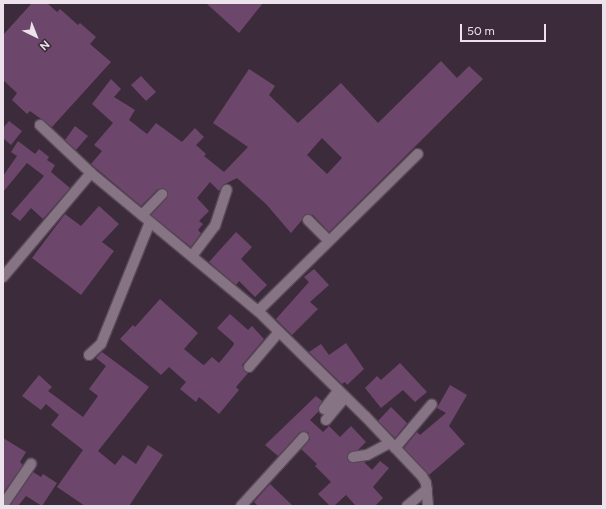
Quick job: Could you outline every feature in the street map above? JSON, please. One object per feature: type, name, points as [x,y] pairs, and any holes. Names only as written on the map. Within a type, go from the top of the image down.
[{"type":"street","points":[[40,125],[91,173],[258,311],[393,445],[422,476],[427,489],[428,506]]},
{"type":"street","points":[[258,311],[328,240],[418,154]]},
{"type":"street","points":[[3,277],[91,173]]},
{"type":"street","points":[[192,256],[215,226],[227,190]]},
{"type":"street","points":[[142,215],[162,194]]},
{"type":"street","points":[[308,220],[328,240]]},
{"type":"street","points":[[89,355],[101,344],[150,222]]},
{"type":"street","points":[[249,367],[279,332]]},
{"type":"street","points":[[324,409],[342,394]]},
{"type":"street","points":[[326,420],[342,394]]},
{"type":"street","points":[[353,457],[367,455],[393,445],[432,404]]},
{"type":"street","points":[[240,506],[304,437]]},
{"type":"street","points":[[3,505],[31,464]]},
{"type":"street","points":[[407,506],[427,489]]},
{"type":"building","points":[[32,3],[47,3],[57,12],[60,9],[78,25],[80,23],[96,37],[90,44],[111,62],[52,127],[30,111],[27,114],[12,100],[17,93],[3,80],[3,35]]},
{"type":"building","points":[[206,3],[263,3],[239,33]]},
{"type":"building","points":[[441,61],[457,78],[469,66],[483,79],[329,232],[313,215],[307,214],[291,233],[266,204],[237,178],[223,185],[219,191],[210,182],[197,198],[209,211],[199,221],[203,224],[198,230],[201,233],[191,247],[151,215],[167,198],[166,189],[158,189],[141,206],[91,164],[102,151],[94,145],[113,123],[92,104],[111,79],[121,89],[114,97],[135,110],[129,120],[147,134],[156,123],[182,142],[195,128],[204,137],[196,145],[206,154],[204,156],[224,172],[248,147],[213,123],[249,69],[275,86],[269,95],[298,123],[341,83],[378,123]],"holes":[[[322,138],[342,158],[327,174],[307,155]]]},
{"type":"building","points":[[141,76],[156,92],[146,101],[131,85]]},
{"type":"building","points":[[9,121],[22,131],[11,145],[3,138],[3,128]]},
{"type":"building","points":[[75,126],[88,136],[76,150],[65,140]]},
{"type":"building","points":[[18,141],[35,154],[39,149],[49,157],[47,160],[55,165],[51,172],[70,188],[43,219],[31,208],[20,221],[11,214],[44,176],[27,163],[3,192],[3,176],[17,156],[11,152]]},
{"type":"building","points":[[99,206],[119,224],[102,242],[114,251],[81,295],[32,258],[65,214],[81,226]]},
{"type":"building","points":[[236,232],[252,247],[241,259],[267,285],[255,297],[239,281],[236,285],[209,262]]},
{"type":"building","points":[[314,269],[329,285],[310,302],[318,309],[292,335],[276,319],[309,282],[304,277]]},
{"type":"building","points":[[160,299],[198,333],[184,349],[204,365],[212,357],[219,363],[233,346],[234,343],[217,328],[230,314],[248,330],[252,326],[264,339],[242,365],[248,373],[236,387],[239,390],[219,414],[199,397],[196,402],[180,389],[186,382],[169,367],[161,375],[120,339],[133,325],[135,327]]},
{"type":"building","points":[[346,343],[364,369],[347,385],[345,382],[342,384],[309,352],[321,344],[329,355]]},
{"type":"building","points":[[102,352],[149,387],[98,451],[115,465],[123,455],[136,464],[148,445],[163,455],[129,506],[85,506],[57,487],[83,450],[51,425],[59,415],[46,404],[41,410],[22,396],[39,375],[52,387],[48,391],[83,417],[98,396],[89,389],[106,366],[96,358]]},
{"type":"building","points":[[400,363],[427,392],[415,402],[403,390],[381,408],[365,388],[377,376],[381,380]]},
{"type":"building","points":[[450,385],[467,395],[449,426],[465,444],[429,475],[404,448],[417,432],[420,435],[446,413],[437,408]]},
{"type":"building","points":[[316,396],[322,401],[318,412],[310,420],[323,432],[329,426],[340,437],[351,426],[366,442],[358,450],[349,452],[348,461],[364,462],[372,470],[380,461],[389,468],[373,487],[383,498],[375,506],[356,506],[346,495],[334,506],[330,506],[318,494],[331,482],[315,466],[317,464],[301,449],[310,439],[308,432],[300,432],[278,456],[265,445]]},
{"type":"building","points":[[391,407],[407,423],[395,438],[378,421]]},
{"type":"building","points":[[3,438],[26,452],[20,462],[23,465],[3,493]]},
{"type":"building","points":[[33,472],[41,477],[43,474],[57,483],[42,506],[26,496],[18,506],[10,506]]},
{"type":"building","points":[[270,484],[293,506],[258,506],[254,502]]}]
